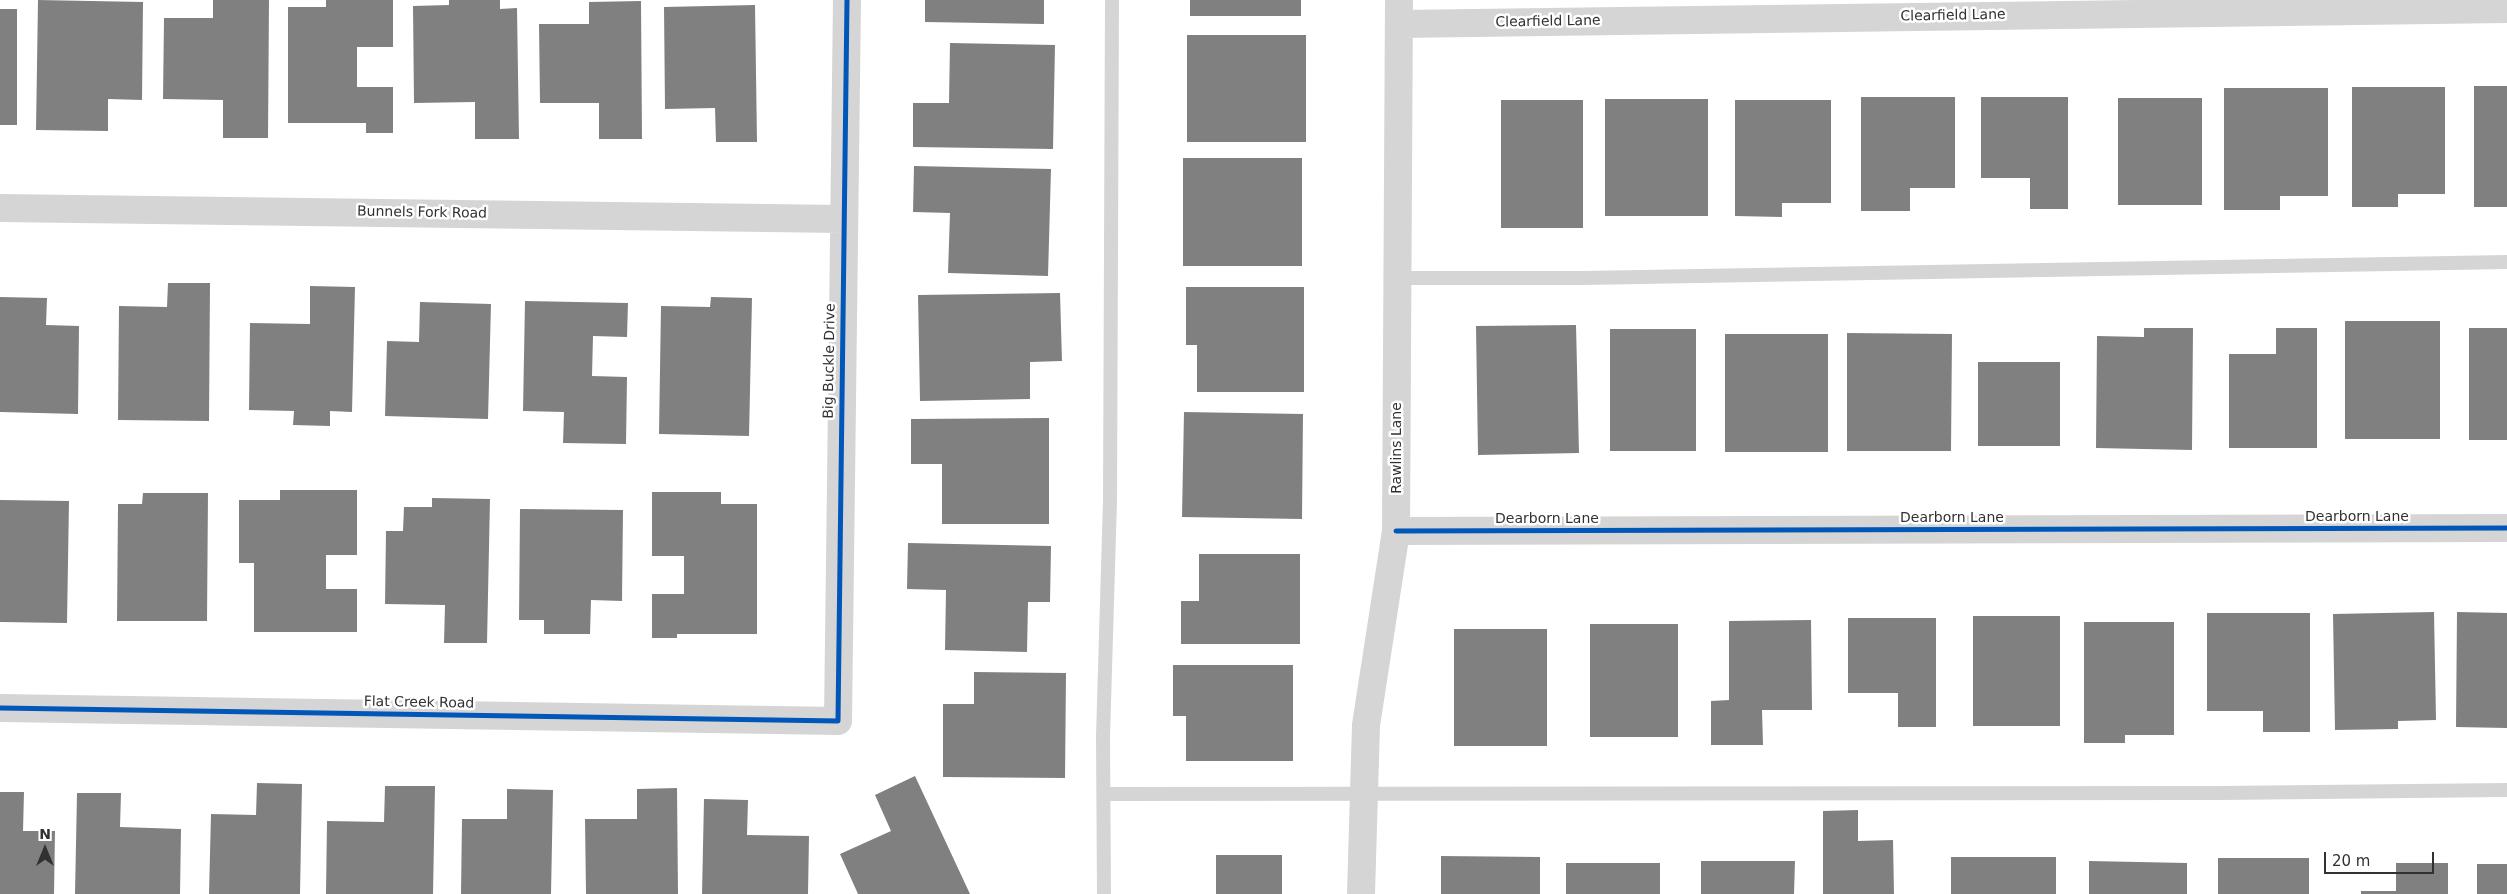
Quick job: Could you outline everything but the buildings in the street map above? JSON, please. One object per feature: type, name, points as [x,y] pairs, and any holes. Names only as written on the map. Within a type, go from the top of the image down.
[{"type":"street","name":"Big Buckle Drive","points":[[838,721],[847,0]]},
{"type":"street","name":"Clearfield Lane","points":[[1399,12],[2507,9]]},
{"type":"street","name":"Rawlins Lane","points":[[1361,894],[1366,725],[1396,531],[1399,12]]},
{"type":"street","name":"Bunnels Fork Road","points":[[0,208],[843,219]]},
{"type":"street","name":"Dearborn Lane","points":[[1396,531],[2507,528]]},
{"type":"street","name":"Flat Creek Road","points":[[0,708],[838,721]]},
{"type":"lane","points":[[1104,894],[1103,736],[1110,500],[1112,0]]},
{"type":"lane","points":[[1397,278],[1583,278],[2507,262]]},
{"type":"lane","points":[[1104,794],[2220,793],[2507,790]]},
{"type":"cycle path","points":[[0,708],[838,721],[847,0]]},
{"type":"cycle path","points":[[1396,531],[2507,528]]}]
